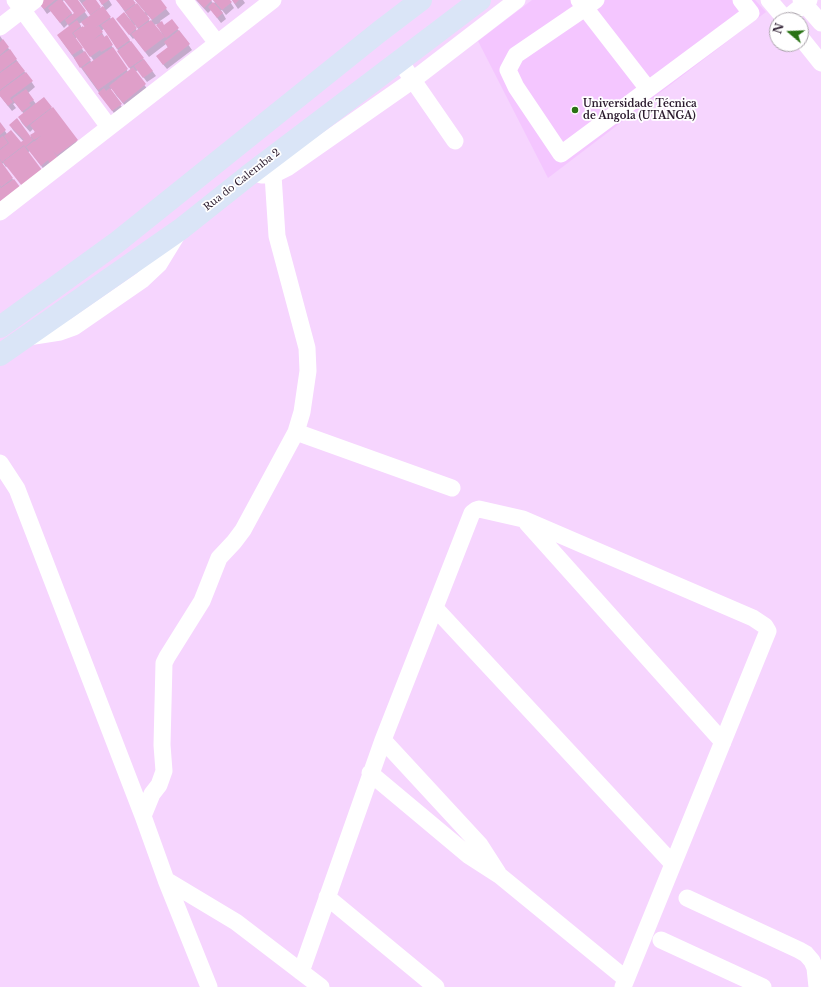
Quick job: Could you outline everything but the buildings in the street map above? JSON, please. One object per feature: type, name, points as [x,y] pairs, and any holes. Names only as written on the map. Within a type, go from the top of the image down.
[{"type":"main road","points":[[0,327],[116,243],[421,0]]},
{"type":"main road","name":"Rua do Calemba 2","points":[[0,355],[181,229],[399,60],[480,0]]},
{"type":"main road","points":[[379,32],[371,46],[370,54],[373,60],[378,63],[386,64],[399,60]]},
{"type":"street","points":[[184,0],[217,43]]},
{"type":"street","points":[[0,212],[273,0]]},
{"type":"street","points":[[249,175],[272,175],[287,168],[413,80],[517,0]]},
{"type":"street","points":[[648,89],[587,3],[516,54],[508,70],[516,88],[560,154],[751,13],[741,0]]},
{"type":"street","points":[[769,0],[779,12]]},
{"type":"street","points":[[794,12],[805,1],[821,23]]},
{"type":"street","points":[[0,27],[24,3],[109,127]]},
{"type":"street","points":[[809,48],[821,63]]},
{"type":"street","points":[[399,60],[455,141]]},
{"type":"street","points":[[143,816],[164,771],[162,745],[164,663],[202,601],[219,558],[243,530],[296,432],[302,412],[308,371],[307,348],[277,236],[272,175]]},
{"type":"street","points":[[296,432],[452,488]]},
{"type":"street","points":[[0,463],[17,489],[143,816],[166,880],[209,987]]},
{"type":"street","points":[[301,972],[370,773],[472,513],[476,510],[484,509],[523,519],[754,618],[765,626],[768,631],[624,983],[499,875],[468,855],[370,773]]},
{"type":"street","points":[[523,519],[723,742]]},
{"type":"street","points":[[434,608],[673,864]]},
{"type":"street","points":[[383,740],[480,845],[499,875]]},
{"type":"street","points":[[166,880],[236,922],[320,987]]},
{"type":"street","points":[[327,897],[436,987]]},
{"type":"street","points":[[687,898],[806,954],[812,961],[815,968],[817,987]]},
{"type":"street","points":[[661,940],[763,987]]},
{"type":"shaded area","name":"Universidade Técnica de Angola (UTANGA)","points":[[532,0],[755,0],[766,12],[548,178],[478,41]]},
{"type":"place","name":"Universidade Técnica de Angola (UTANGA)","points":[[575,110]]}]
